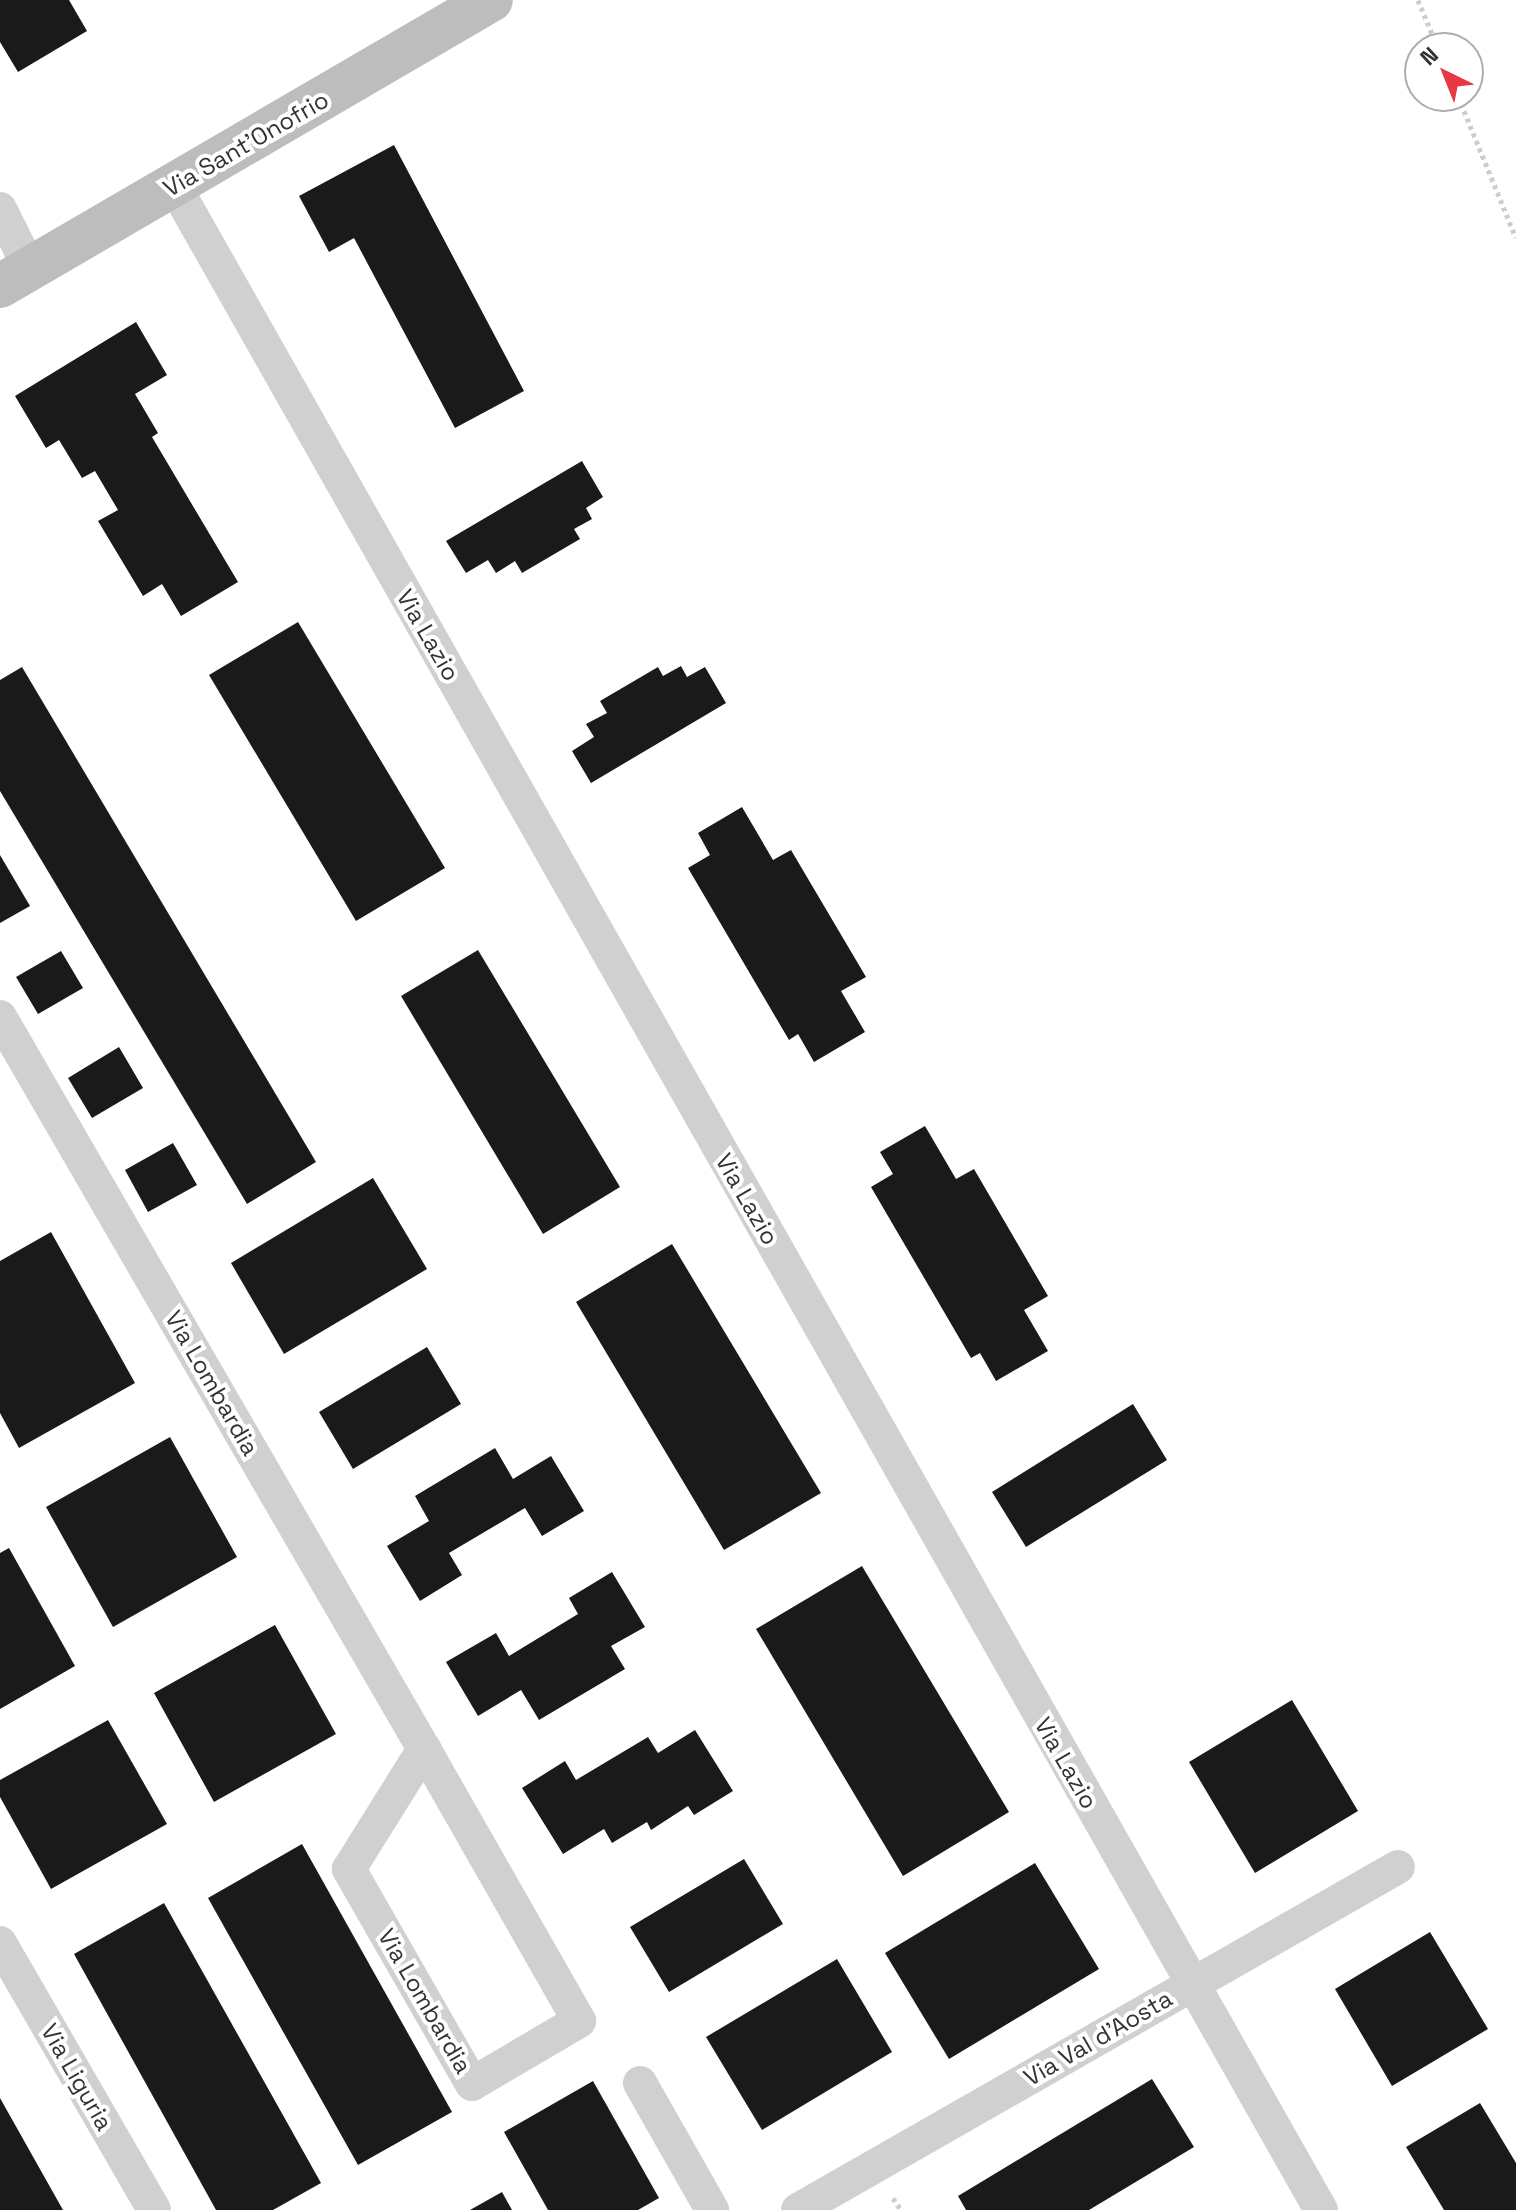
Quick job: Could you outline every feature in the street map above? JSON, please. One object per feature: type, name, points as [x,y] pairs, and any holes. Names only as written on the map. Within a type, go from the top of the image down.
[{"type":"street","name":"Via Sant'Onofrio","points":[[15,278],[491,0]]},
{"type":"street","name":"Via Lazio","points":[[175,187],[1321,2210]]},
{"type":"street","points":[[0,209],[15,278]]},
{"type":"street","name":"Via Lombardia","points":[[0,1017],[424,1749],[579,2021],[472,2084],[349,1869],[424,1749]]},
{"type":"street","name":"Via Val d'Aosta","points":[[798,2210],[1398,1867]]},
{"type":"street","name":"Via Liguria","points":[[0,1943],[154,2210]]},
{"type":"street","points":[[640,2083],[712,2210]]},
{"type":"path","points":[[1418,0],[1431,32]]},
{"type":"path","points":[[1465,112],[1516,238]]},
{"type":"building","points":[[0,0],[69,0],[87,31],[18,72],[0,42]]},
{"type":"building","points":[[394,145],[524,391],[455,428],[354,238],[329,252],[299,196]]},
{"type":"building","points":[[136,322],[167,375],[135,394],[158,433],[152,437],[238,582],[181,616],[162,584],[143,596],[98,521],[118,510],[95,471],[82,478],[59,440],[46,448],[15,396]]},
{"type":"building","points":[[582,461],[603,497],[586,508],[592,519],[574,529],[580,539],[522,573],[515,561],[496,573],[488,560],[466,573],[446,541]]},
{"type":"building","points":[[298,622],[445,868],[356,921],[209,675]]},
{"type":"building","points":[[681,666],[687,677],[705,667],[726,703],[591,783],[572,751],[594,737],[586,724],[607,713],[600,701],[658,667],[663,676]]},
{"type":"building","points":[[22,667],[316,1162],[247,1204],[0,791],[0,680]]},
{"type":"building","points":[[742,807],[773,860],[791,850],[866,977],[841,991],[865,1032],[814,1062],[798,1034],[789,1040],[688,868],[710,855],[698,833]]},
{"type":"building","points":[[0,855],[30,906],[0,923]]},
{"type":"building","points":[[478,950],[620,1187],[543,1234],[401,996]]},
{"type":"building","points":[[61,951],[83,988],[38,1014],[16,977]]},
{"type":"building","points":[[119,1047],[143,1088],[92,1118],[68,1078]]},
{"type":"building","points":[[925,1126],[956,1179],[974,1169],[1048,1296],[1024,1310],[1048,1351],[996,1381],[980,1353],[971,1358],[871,1187],[893,1174],[880,1152]]},
{"type":"building","points":[[173,1143],[197,1185],[148,1212],[125,1170]]},
{"type":"building","points":[[373,1178],[427,1269],[284,1354],[231,1263]]},
{"type":"building","points":[[51,1232],[135,1383],[19,1448],[0,1413],[0,1261]]},
{"type":"building","points":[[672,1244],[821,1493],[724,1550],[576,1302]]},
{"type":"building","points":[[427,1347],[461,1404],[353,1469],[319,1412]]},
{"type":"building","points":[[1133,1404],[1167,1460],[1026,1547],[992,1492]]},
{"type":"building","points":[[170,1437],[237,1557],[113,1627],[46,1507]]},
{"type":"building","points":[[495,1448],[513,1479],[551,1456],[584,1511],[542,1536],[525,1508],[449,1553],[462,1575],[420,1601],[387,1546],[429,1521],[415,1496]]},
{"type":"building","points":[[9,1548],[75,1666],[0,1709],[0,1553]]},
{"type":"building","points":[[862,1566],[1009,1812],[903,1876],[756,1629]]},
{"type":"building","points":[[612,1572],[645,1627],[611,1646],[625,1669],[539,1720],[521,1690],[478,1716],[446,1662],[496,1633],[509,1656],[578,1614],[569,1598]]},
{"type":"building","points":[[275,1625],[336,1734],[214,1802],[154,1693]]},
{"type":"building","points":[[1292,1700],[1358,1811],[1255,1873],[1189,1762]]},
{"type":"building","points":[[108,1720],[167,1824],[51,1889],[0,1797],[0,1780]]},
{"type":"building","points":[[695,1730],[733,1791],[694,1815],[688,1806],[651,1830],[647,1822],[612,1843],[604,1829],[563,1854],[522,1788],[565,1761],[576,1780],[648,1737],[658,1753]]},
{"type":"building","points":[[302,1844],[452,2112],[358,2165],[208,1898]]},
{"type":"building","points":[[744,1859],[783,1924],[669,1992],[630,1927]]},
{"type":"building","points":[[1035,1863],[1099,1969],[949,2059],[885,1953]]},
{"type":"building","points":[[164,1903],[321,2183],[273,2210],[216,2210],[74,1954]]},
{"type":"building","points":[[1430,1932],[1488,2029],[1392,2086],[1335,1989]]},
{"type":"building","points":[[837,1959],[892,2052],[762,2130],[706,2037]]},
{"type":"building","points":[[1152,2079],[1194,2147],[1089,2210],[966,2210],[958,2196]]},
{"type":"building","points":[[593,2081],[659,2198],[638,2210],[548,2210],[504,2132]]},
{"type":"building","points":[[0,2098],[63,2210],[0,2210]]},
{"type":"building","points":[[1480,2103],[1516,2163],[1516,2210],[1444,2210],[1406,2147]]},
{"type":"building","points":[[502,2192],[512,2210],[470,2210]]}]
